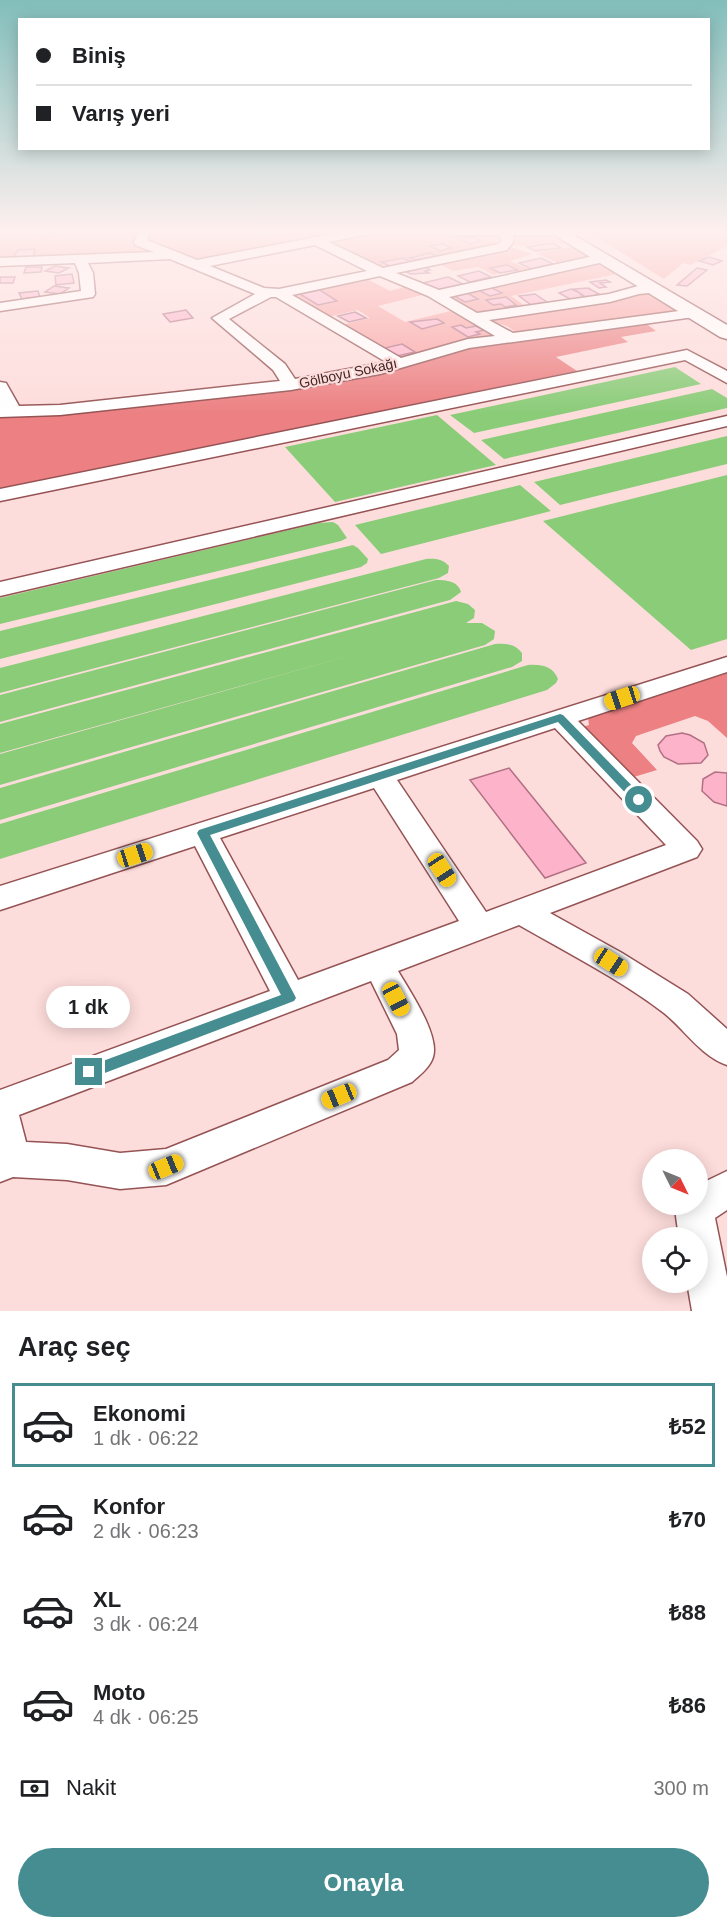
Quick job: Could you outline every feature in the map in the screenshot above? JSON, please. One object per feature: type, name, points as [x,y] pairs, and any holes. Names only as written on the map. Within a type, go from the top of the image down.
[{"type":"main road","points":[[658,292],[727,333]]},
{"type":"main road","points":[[674,292],[727,324]]},
{"type":"street","points":[[0,307],[88,294],[88,292]]},
{"type":"street","points":[[278,292],[219,318],[279,367],[291,385]]},
{"type":"street","points":[[429,292],[478,317],[508,338]]},
{"type":"street","points":[[436,295],[449,292]]},
{"type":"street","points":[[478,317],[610,298],[630,292]]},
{"type":"street","points":[[274,293],[398,363]]},
{"type":"street","name":"Gölboyu Sokağı","points":[[7,412],[60,410],[291,385],[380,369],[468,344],[694,313]]},
{"type":"street","points":[[0,495],[687,355],[727,378]]},
{"type":"street","points":[[0,387],[7,412]]},
{"type":"street","points":[[0,589],[727,422]]},
{"type":"street","points":[[0,898],[727,664]]},
{"type":"street","points":[[0,1106],[687,849],[560,718]]},
{"type":"street","points":[[380,776],[479,927]]},
{"type":"street","points":[[203,833],[290,998]]},
{"type":"street","points":[[521,911],[611,962],[676,1004],[727,1050]]},
{"type":"street","points":[[0,1112],[6,1162],[67,1162],[120,1171],[166,1167],[400,1071],[417,1055],[414,1033],[378,964]]},
{"type":"street","points":[[713,1311],[694,1209],[727,1189]]},
{"type":"shaded area","points":[[422,292],[426,294],[378,306],[405,322],[455,310],[497,334],[396,358],[342,325],[370,318],[358,310],[327,317],[289,296],[291,294]]},
{"type":"shaded area","points":[[457,292],[529,292],[511,296],[528,308],[482,315],[445,295]]},
{"type":"shaded area","points":[[638,292],[648,292],[680,311],[519,334],[507,326],[486,320]]},
{"type":"shaded area","points":[[644,322],[656,331],[621,337],[628,342],[556,357],[577,371],[0,490],[0,417],[290,389],[471,347]]},
{"type":"shaded area","points":[[675,367],[701,384],[474,433],[450,415]]},
{"type":"shaded area","points":[[712,389],[727,398],[727,408],[504,459],[481,440]]},
{"type":"shaded area","points":[[437,415],[496,465],[335,502],[285,447]]},
{"type":"shaded area","points":[[727,436],[727,464],[560,505],[534,482]]},
{"type":"shaded area","points":[[727,475],[727,639],[691,650],[543,521]]},
{"type":"shaded area","points":[[520,485],[551,511],[381,554],[355,525]]},
{"type":"shaded area","points":[[333,522],[347,538],[0,624],[0,598],[319,523]]},
{"type":"shaded area","points":[[353,545],[368,559],[367,563],[361,567],[0,659],[0,631]]},
{"type":"shaded area","points":[[426,559],[444,562],[449,566],[448,573],[439,578],[0,693],[0,668]]},
{"type":"shaded area","points":[[436,580],[454,583],[461,592],[450,600],[0,722],[0,695]]},
{"type":"shaded area","points":[[456,601],[468,604],[475,610],[474,618],[466,623],[482,623],[495,631],[494,639],[485,645],[0,785],[0,754],[366,651],[0,753],[0,724]]},
{"type":"shaded area","points":[[495,644],[513,646],[522,653],[522,661],[512,667],[0,820],[0,788]]},
{"type":"shaded area","points":[[528,665],[550,669],[558,679],[556,683],[547,690],[0,859],[0,824]]},
{"type":"shaded area","points":[[727,673],[727,738],[708,721],[695,716],[636,736],[632,743],[657,770],[627,779],[579,728],[589,725],[588,718]]},
{"type":"building","points":[[38,292],[40,297],[22,299],[19,293]]},
{"type":"building","points":[[323,292],[337,301],[318,305],[300,294]]},
{"type":"building","points":[[482,292],[502,293],[490,296]]},
{"type":"building","points":[[578,292],[585,298],[570,299],[559,293]]},
{"type":"building","points":[[579,292],[599,294],[587,298]]},
{"type":"building","points":[[467,293],[478,299],[465,302],[454,296]]},
{"type":"building","points":[[535,294],[547,302],[531,305],[519,296]]},
{"type":"building","points":[[506,297],[516,305],[505,307],[501,304],[493,305],[486,300]]},
{"type":"building","points":[[186,310],[193,318],[170,322],[163,314]]},
{"type":"building","points":[[355,312],[366,318],[349,322],[338,316]]},
{"type":"building","points":[[437,319],[444,323],[422,329],[410,322]]},
{"type":"building","points":[[461,325],[466,328],[476,326],[484,330],[476,332],[480,334],[468,337],[452,327]]},
{"type":"building","points":[[402,344],[415,352],[397,356],[385,348]]},
{"type":"building","points":[[682,733],[704,743],[708,755],[701,763],[678,764],[664,757],[660,751],[658,745],[666,736]]},
{"type":"building","points":[[509,768],[586,863],[545,878],[470,780]]},
{"type":"building","points":[[715,772],[727,773],[727,806],[714,802],[702,791],[703,779]]},
{"type":"route","points":[[89,1072],[290,998],[203,833],[560,718],[639,800]]}]
